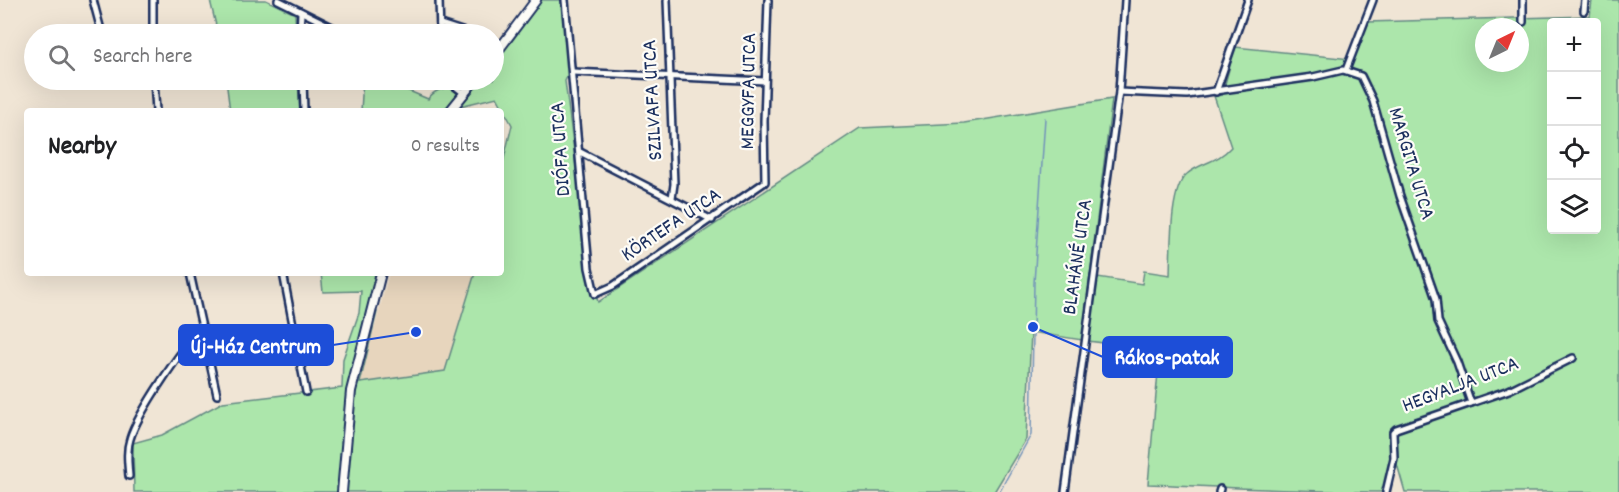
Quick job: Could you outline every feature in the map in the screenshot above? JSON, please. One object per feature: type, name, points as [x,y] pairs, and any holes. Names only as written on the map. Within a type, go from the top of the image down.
[{"type":"main road","points":[[504,38],[536,0]]},
{"type":"main road","points":[[452,108],[467,90]]},
{"type":"main road","points":[[342,492],[351,391],[380,276]]},
{"type":"street","points":[[93,0],[99,24]]},
{"type":"street","points":[[153,0],[153,24]]},
{"type":"street","points":[[278,0],[326,24]]},
{"type":"street","points":[[297,0],[300,24]]},
{"type":"street","points":[[439,0],[440,24]]},
{"type":"street","name":"DIÓFA UTCA","points":[[565,0],[589,268],[595,294]]},
{"type":"street","name":"SZILVAFA UTCA","points":[[667,0],[674,184],[672,198]]},
{"type":"street","name":"MEGGYFA UTCA","points":[[765,182],[768,0]]},
{"type":"street","name":"BLAHÁNÉ UTCA","points":[[1065,492],[1119,95],[1125,0]]},
{"type":"street","points":[[1216,92],[1248,0]]},
{"type":"street","points":[[1119,95],[1187,95],[1216,92],[1346,70],[1373,0]]},
{"type":"street","points":[[1523,0],[1524,18]]},
{"type":"street","points":[[1584,11],[1585,0]]},
{"type":"street","name":"MARGITA UTCA","points":[[1346,70],[1361,76],[1371,95],[1400,196],[1436,299],[1438,321],[1457,362],[1471,403]]},
{"type":"street","points":[[573,72],[765,81]]},
{"type":"street","points":[[155,90],[156,108]]},
{"type":"street","points":[[303,90],[304,108]]},
{"type":"street","points":[[460,90],[464,93]]},
{"type":"street","points":[[580,152],[712,220]]},
{"type":"street","name":"KÖRTEFA UTCA","points":[[595,294],[613,286],[765,182]]},
{"type":"street","points":[[191,276],[217,395]]},
{"type":"street","points":[[284,276],[306,392]]},
{"type":"street","points":[[129,476],[128,447],[132,431],[179,356],[201,327]]},
{"type":"street","name":"HEGYALJA UTCA","points":[[1386,492],[1394,458],[1394,430],[1509,390],[1573,358]]},
{"type":"shaded area","points":[[388,276],[474,276],[445,371],[360,383]]},
{"type":"green space","points":[[210,0],[266,0],[295,14],[296,24],[216,24]]},
{"type":"green space","points":[[540,0],[561,0],[569,72],[565,81],[589,268],[598,302],[860,128],[964,123],[1112,99],[1082,340],[1031,332],[1026,439],[994,492],[134,492],[133,443],[162,435],[223,402],[342,388],[343,359],[359,313],[361,291],[323,292],[321,276],[375,276],[369,310],[377,312],[360,383],[445,371],[474,276],[504,276],[504,158],[512,125],[497,97],[460,106],[472,90],[504,90],[504,49]]},
{"type":"green space","points":[[1592,0],[1619,0],[1619,492],[1405,492],[1395,457],[1383,492],[1148,484],[1160,350],[1088,341],[1098,277],[1142,284],[1144,271],[1170,275],[1172,221],[1181,181],[1192,170],[1220,156],[1231,147],[1214,96],[1222,95],[1235,47],[1351,59],[1367,22],[1475,19],[1475,72],[1529,72],[1529,18],[1516,18],[1590,16]]},
{"type":"green space","points":[[227,90],[299,90],[300,108],[230,108]]},
{"type":"green space","points":[[362,90],[407,90],[428,99],[438,90],[456,90],[458,94],[448,108],[361,108]]},
{"type":"waterway","points":[[999,492],[1031,435],[1034,283],[1045,118]]},
{"type":"place","name":"Rákos-patak","points":[[1033,327]]},
{"type":"place","name":"Új-Ház Centrum","points":[[416,332]]}]
